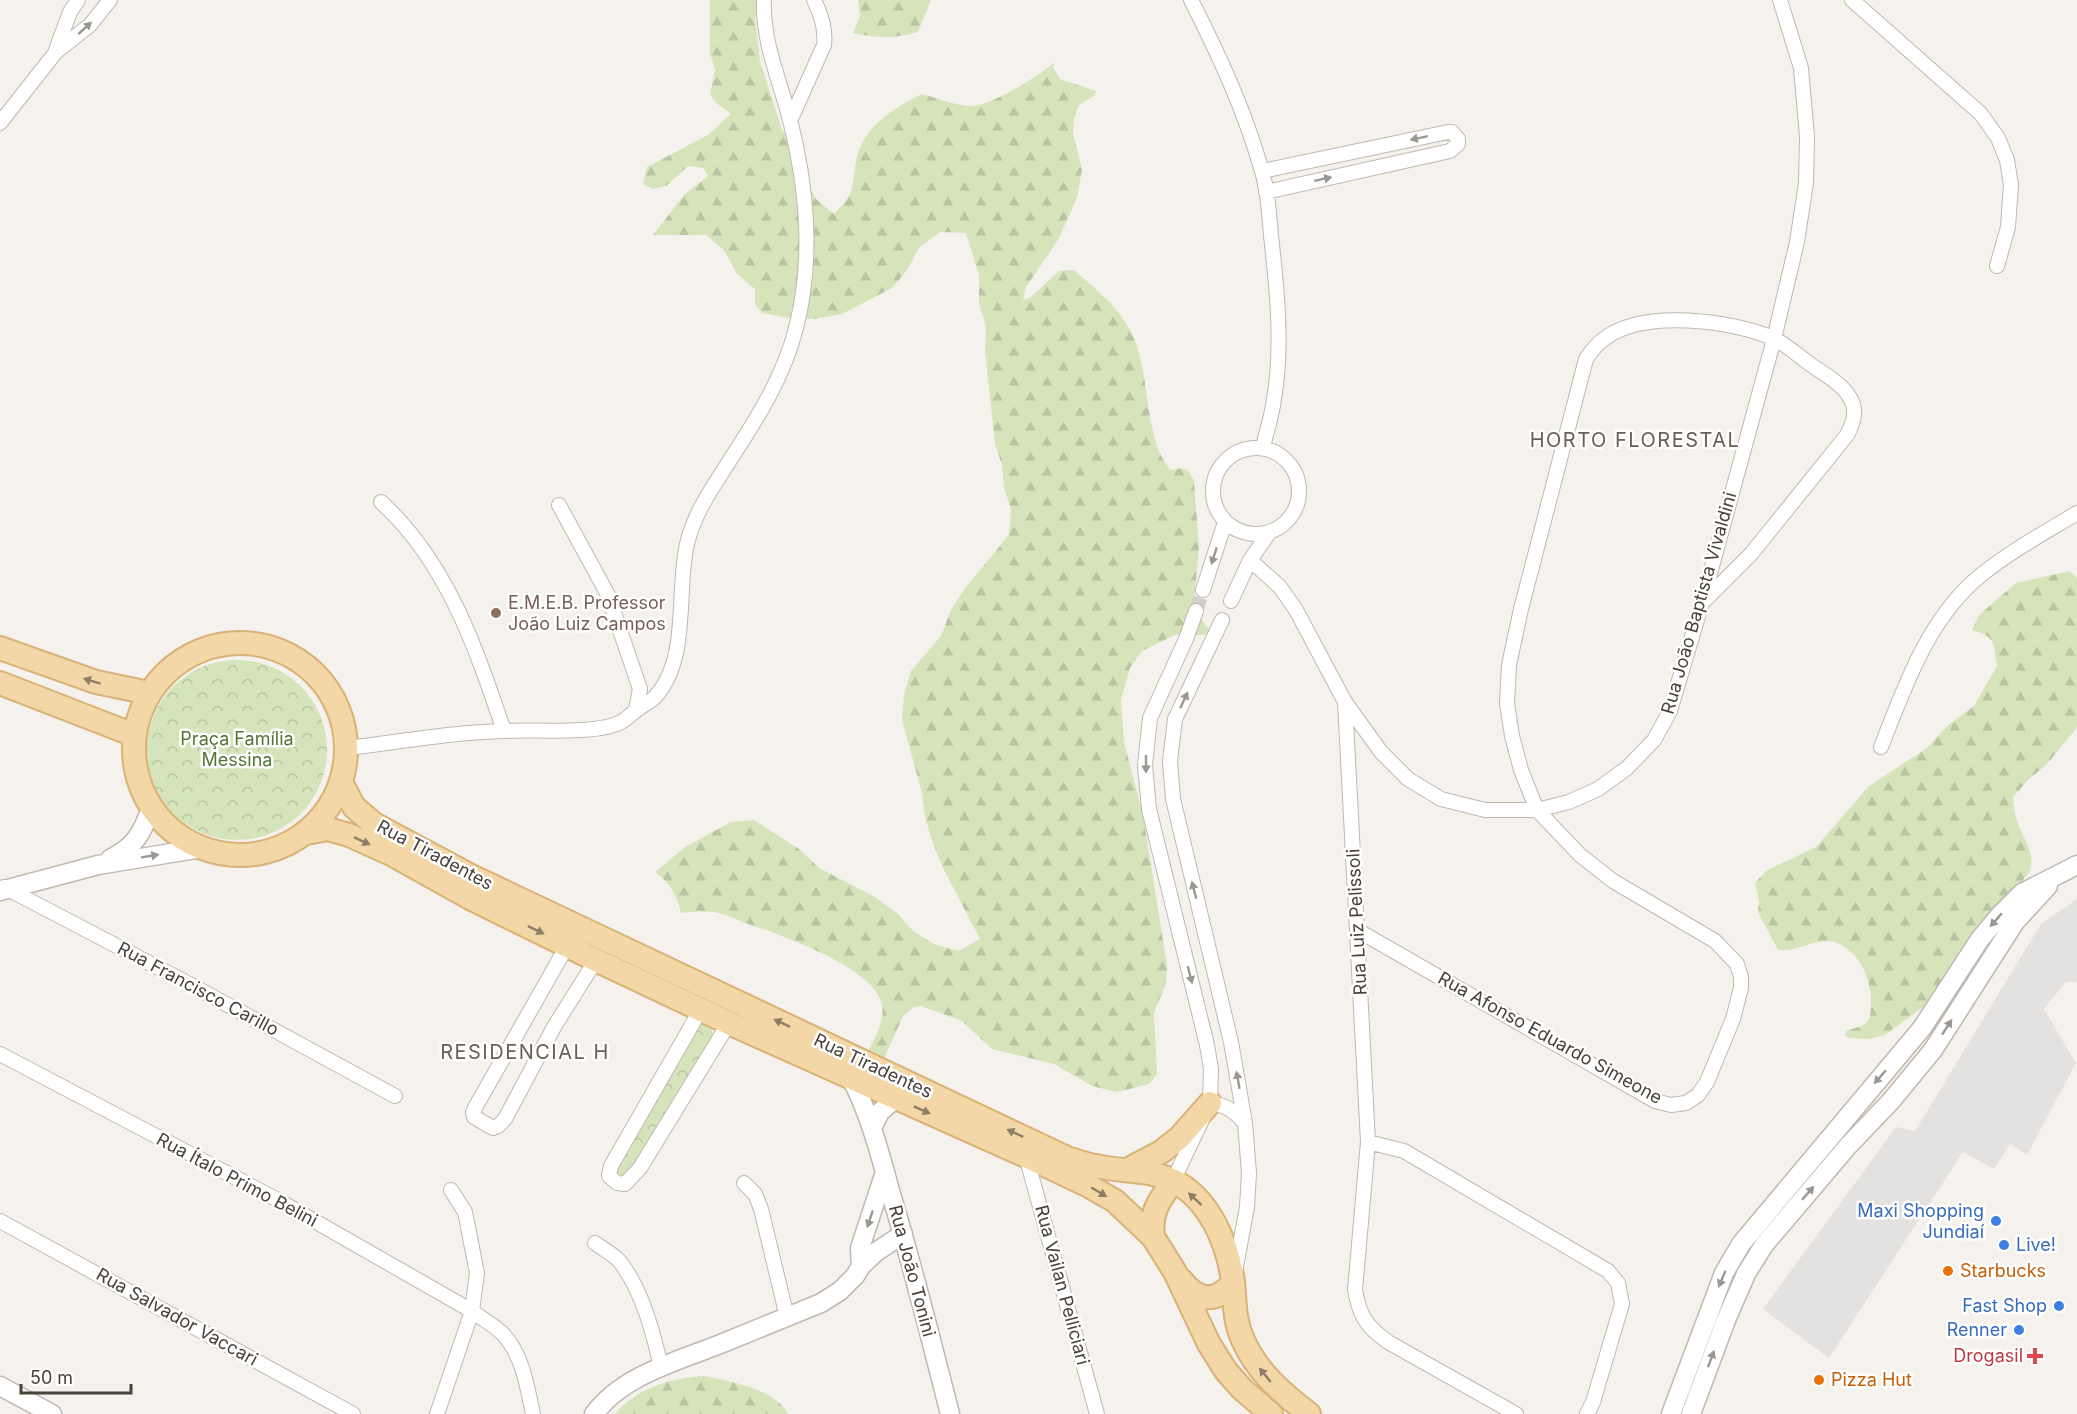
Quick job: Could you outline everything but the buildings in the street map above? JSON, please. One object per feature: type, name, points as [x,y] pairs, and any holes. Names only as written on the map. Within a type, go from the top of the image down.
[{"type":"main road","points":[[235,642],[269,645],[300,660],[326,683],[342,714],[348,748],[346,766],[342,784],[327,811],[306,832],[282,847],[256,854],[228,855],[201,848],[173,832],[151,808],[140,785],[136,769],[134,735],[137,720],[149,693],[171,667],[201,649],[235,642]]},
{"type":"main road","points":[[0,648],[96,682],[149,693]]},
{"type":"main road","points":[[0,683],[134,735]]},
{"type":"main road","name":"Rua Tiradentes","points":[[342,784],[354,807],[374,824],[471,876],[1069,1158],[1096,1167],[1157,1175],[1173,1181],[1199,1201],[1224,1241],[1233,1283],[1235,1317],[1251,1357],[1277,1389],[1309,1414]]},
{"type":"main road","name":"Rua Tiradentes","points":[[306,832],[328,830],[349,835],[391,854],[470,898],[596,960],[729,1023],[1026,1156],[1115,1201],[1154,1237],[1175,1272],[1209,1344],[1226,1371],[1242,1389],[1271,1414]]},
{"type":"main road","points":[[1127,1170],[1161,1152],[1179,1138],[1210,1103]]},
{"type":"main road","points":[[1154,1237],[1151,1222],[1154,1211],[1173,1181]]},
{"type":"main road","points":[[1175,1272],[1189,1289],[1207,1298],[1225,1292],[1233,1283]]},
{"type":"street","points":[[56,52],[70,12],[78,0]]},
{"type":"street","points":[[0,123],[56,52],[90,25],[110,0]]},
{"type":"street","points":[[348,748],[504,730],[554,730],[610,726],[621,722],[653,698],[670,674],[676,654],[687,545],[696,515],[752,426],[777,381],[796,328],[804,282],[806,237],[802,173],[769,44],[763,14],[764,0]]},
{"type":"street","points":[[790,121],[824,45],[823,21],[814,0]]},
{"type":"street","points":[[1191,0],[1225,68],[1246,120],[1266,192],[1275,270],[1278,336],[1274,399],[1263,448]]},
{"type":"street","name":"Rua João Baptista Vivaldini","points":[[1250,560],[1280,586],[1296,610],[1345,702],[1381,752],[1408,779],[1441,799],[1485,810],[1537,810],[1569,802],[1598,789],[1627,768],[1654,740],[1670,711],[1702,603],[1774,339],[1797,242],[1806,183],[1807,136],[1801,68],[1780,0]]},
{"type":"street","points":[[1852,0],[1981,114],[1998,138],[2007,160],[2012,185],[2008,227],[1997,266]]},
{"type":"street","points":[[1262,171],[1448,132],[1452,132],[1458,139],[1458,144],[1450,151],[1266,192]]},
{"type":"street","name":"Rua Afonso Eduardo Simeone","points":[[1357,930],[1655,1101],[1671,1105],[1686,1102],[1698,1095],[1707,1082],[1733,1019],[1741,988],[1741,977],[1737,964],[1715,941],[1613,881],[1580,855],[1537,810],[1521,770],[1512,736],[1507,703],[1509,665],[1521,609],[1586,359],[1605,337],[1624,328],[1681,320],[1717,323],[1774,339],[1838,383],[1854,408],[1853,422],[1847,435],[1751,554],[1702,603]]},
{"type":"street","points":[[1249,448],[1263,448],[1281,455],[1294,469],[1300,488],[1297,507],[1286,524],[1269,533],[1253,535],[1238,531],[1225,522],[1217,512],[1213,499],[1213,485],[1217,472],[1225,461],[1249,448]]},
{"type":"street","points":[[381,502],[397,517],[425,551],[452,597],[480,659],[504,730]]},
{"type":"street","points":[[559,505],[608,595],[640,689],[636,710]]},
{"type":"street","points":[[1881,747],[1906,683],[1928,639],[1952,605],[1979,576],[2016,550],[2077,513]]},
{"type":"street","points":[[1203,590],[1225,522]]},
{"type":"street","points":[[1231,601],[1250,560],[1269,533]]},
{"type":"street","points":[[1173,1181],[1210,1103],[1211,1069],[1149,809],[1145,765],[1150,718],[1186,639],[1196,611]]},
{"type":"street","points":[[1222,620],[1175,718],[1170,761],[1173,800],[1231,1042],[1245,1123],[1248,1173],[1247,1207],[1233,1283]]},
{"type":"street","name":"Rua Luiz Pelissoli","points":[[1345,702],[1368,1142],[1355,1290],[1359,1311],[1369,1328],[1388,1342],[1516,1414]]},
{"type":"street","points":[[98,865],[130,848],[144,827],[151,808]]},
{"type":"street","points":[[2,888],[98,865],[201,848]]},
{"type":"street","points":[[1671,1414],[1724,1273],[1758,1221],[1922,1028],[1980,939],[2022,893],[2077,865]]},
{"type":"street","points":[[1691,1414],[1726,1320],[1746,1274],[1764,1245],[1933,1050],[2015,922],[2060,875]]},
{"type":"street","name":"Rua Francisco Carillo","points":[[2,888],[194,986],[395,1096]]},
{"type":"street","points":[[567,946],[473,1112],[474,1117],[486,1125],[494,1128],[505,1119],[554,1027],[596,960]]},
{"type":"street","points":[[1949,986],[1965,976],[1989,951],[1997,950]]},
{"type":"street","points":[[701,1009],[611,1166],[609,1176],[617,1183],[625,1184],[640,1168],[729,1023]]},
{"type":"street","name":"Rua Ítalo Primo Belini","points":[[0,1054],[276,1199],[472,1311],[502,1334],[513,1348],[522,1368],[532,1414]]},
{"type":"street","name":"Rua João Tonini","points":[[851,1078],[863,1102],[885,1172],[950,1414]]},
{"type":"street","points":[[872,1128],[880,1112],[896,1098]]},
{"type":"street","points":[[1851,1112],[1869,1101],[1880,1099],[1891,1101]]},
{"type":"street","points":[[1210,1103],[1232,1110],[1245,1123]]},
{"type":"street","points":[[1368,1142],[1404,1151],[1608,1272],[1618,1283],[1622,1304],[1593,1402],[1587,1414]]},
{"type":"street","name":"Rua Vailan Pelliciari","points":[[1026,1156],[1097,1414]]},
{"type":"street","points":[[861,1266],[860,1248],[885,1172]]},
{"type":"street","points":[[744,1183],[755,1194],[761,1209],[787,1317]]},
{"type":"street","points":[[437,1414],[472,1311],[477,1273],[465,1212],[451,1190]]},
{"type":"street","name":"Rua Salvador Vaccari","points":[[0,1221],[353,1414]]},
{"type":"street","points":[[1746,1274],[1749,1240],[1758,1221]]},
{"type":"street","points":[[594,1414],[603,1401],[622,1387],[661,1367],[821,1303],[840,1291],[876,1252],[903,1234]]},
{"type":"street","points":[[595,1243],[620,1261],[634,1286],[651,1325],[661,1367]]},
{"type":"street","points":[[0,1386],[52,1414]]},
{"type":"green space","points":[[710,0],[762,0],[755,19],[760,61],[782,130],[790,140],[804,177],[816,199],[834,214],[849,196],[858,151],[866,136],[887,115],[922,94],[960,105],[981,104],[1015,89],[1055,62],[1053,67],[1060,79],[1096,91],[1094,96],[1079,105],[1074,119],[1073,133],[1082,169],[1077,198],[1058,240],[1026,287],[1023,300],[1031,297],[1059,271],[1074,270],[1112,305],[1125,321],[1137,346],[1142,364],[1155,441],[1171,470],[1181,468],[1188,470],[1194,481],[1199,548],[1194,602],[1198,615],[1210,631],[1205,635],[1175,635],[1142,651],[1130,668],[1121,700],[1124,742],[1143,815],[1167,965],[1166,984],[1154,1012],[1157,1074],[1149,1084],[1117,1092],[1092,1086],[1054,1064],[992,1049],[962,1021],[921,1006],[914,1007],[903,1016],[883,1061],[867,1053],[878,1030],[883,1011],[876,991],[863,978],[825,955],[726,915],[709,912],[681,913],[672,889],[655,872],[685,847],[731,822],[754,820],[799,849],[819,868],[875,897],[898,914],[913,931],[934,944],[958,951],[980,939],[942,866],[931,838],[922,793],[902,720],[904,695],[911,671],[941,636],[951,610],[965,588],[1009,535],[1011,509],[995,444],[985,351],[986,326],[979,304],[979,275],[966,233],[940,232],[919,248],[907,270],[892,288],[842,314],[815,319],[789,318],[762,313],[755,304],[755,289],[737,274],[724,250],[706,235],[653,235],[684,195],[708,176],[703,168],[688,166],[666,186],[653,189],[643,184],[647,167],[708,135],[731,114],[715,102],[710,94],[715,70],[710,53]]},
{"type":"green space","points":[[858,0],[931,0],[918,32],[886,37],[853,33],[860,16]]},
{"type":"green space","points":[[2070,571],[2077,578],[2077,725],[2046,765],[2013,797],[2016,818],[2030,851],[2030,871],[1927,1004],[1885,1035],[1868,1039],[1845,1036],[1846,1031],[1863,1025],[1870,1016],[1870,990],[1864,970],[1846,948],[1830,941],[1778,950],[1758,912],[1759,901],[1755,883],[1766,871],[1816,847],[1869,786],[1927,748],[1948,725],[1974,706],[1997,666],[1994,646],[1990,638],[1972,630],[1979,615],[2016,583]]},
{"type":"green space","name":"Praça Família Messina","points":[[237,660],[271,667],[287,675],[300,687],[312,700],[320,716],[327,750],[320,784],[312,800],[300,813],[287,825],[271,833],[237,840],[203,833],[187,825],[174,813],[162,800],[154,784],[147,750],[154,716],[162,700],[174,687],[187,675],[203,667]]},
{"type":"green space","points":[[703,1023],[711,1026],[713,1034],[631,1170],[625,1177],[618,1177],[616,1170],[698,1026]]},
{"type":"green space","points":[[704,1376],[763,1392],[782,1405],[788,1414],[615,1414],[633,1397],[655,1386],[679,1379]]},
{"type":"shaded area","points":[[2077,899],[2077,982],[2066,982],[2044,1009],[2076,1063],[2027,1155],[2010,1144],[1994,1169],[1963,1152],[1829,1358],[1763,1309],[1896,1127],[1915,1131],[2041,924]]},
{"type":"tunnel","points":[[1196,611],[1203,590]]},
{"type":"place","name":"E.M.E.B. Professor João Luiz Campos","points":[[496,613]]},
{"type":"place","name":"Maxi Shopping Jundiaí","points":[[1996,1221]]},
{"type":"place","name":"Live!","points":[[2004,1245]]},
{"type":"place","name":"Starbucks","points":[[1948,1271]]},
{"type":"place","name":"Fast Shop","points":[[2059,1306]]},
{"type":"place","name":"Renner","points":[[2019,1330]]},
{"type":"place","name":"Drogasil","points":[[2035,1356]]},
{"type":"place","name":"Pizza Hut","points":[[1819,1380]]},
{"type":"district","name":"HORTO FLORESTAL","points":[[1635,440]]},
{"type":"district","name":"RESIDENCIAL H","points":[[525,1052]]}]
